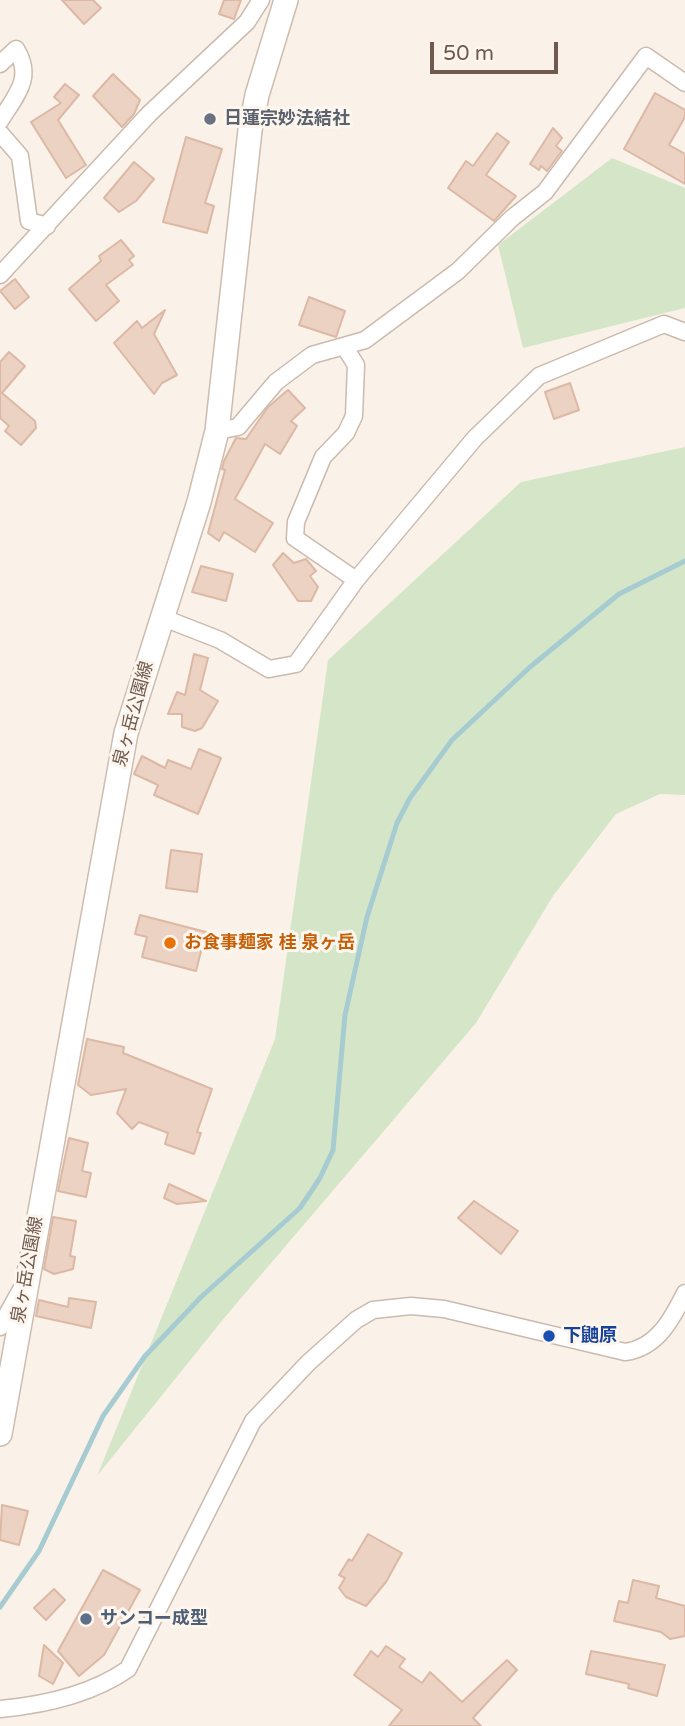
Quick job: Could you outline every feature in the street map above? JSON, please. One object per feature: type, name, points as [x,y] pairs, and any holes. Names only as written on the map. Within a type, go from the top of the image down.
[{"type":"main road","name":"泉ヶ岳公園線","points":[[0,1434],[126,733],[199,502],[217,431],[250,130],[260,84],[286,0]]},
{"type":"street","points":[[0,275],[149,114],[247,22],[261,0]]},
{"type":"street","points":[[0,64],[16,48],[25,63],[23,83],[0,121]]},
{"type":"street","points":[[217,431],[238,427],[276,382],[312,355],[365,340],[449,278],[512,218],[545,192],[646,56],[685,83]]},
{"type":"street","points":[[0,133],[20,156],[29,221],[47,226]]},
{"type":"street","points":[[161,617],[220,640],[269,669],[296,664],[356,580],[475,438],[539,376],[664,324],[685,332]]},
{"type":"street","points":[[344,346],[356,365],[354,416],[346,433],[323,457],[296,522],[295,538],[356,580]]},
{"type":"street","points":[[0,1327],[26,1281]]},
{"type":"street","points":[[0,1709],[69,1697],[110,1682],[128,1669],[253,1421],[276,1393],[364,1313],[390,1307],[426,1306],[625,1352],[640,1350],[654,1340],[685,1293]]},
{"type":"green space","points":[[612,158],[685,188],[685,308],[523,348],[498,245]]},
{"type":"green space","points":[[685,447],[685,795],[660,794],[616,814],[553,896],[476,1023],[225,1317],[97,1476],[275,1039],[328,660],[521,482]]},
{"type":"building","points":[[62,0],[93,0],[101,8],[84,24]]},
{"type":"building","points":[[224,0],[241,0],[234,19],[219,14]]},
{"type":"building","points":[[113,74],[140,100],[134,114],[122,127],[93,96]]},
{"type":"building","points":[[65,84],[79,95],[58,120],[86,165],[66,178],[31,122],[61,103],[54,97]]},
{"type":"building","points":[[655,93],[685,110],[685,117],[669,145],[685,154],[685,184],[624,149]]},
{"type":"building","points":[[553,128],[562,138],[556,146],[562,151],[547,171],[541,166],[539,170],[530,164]]},
{"type":"building","points":[[497,133],[509,142],[486,175],[516,196],[494,221],[448,188],[466,161],[473,166]]},
{"type":"building","points":[[186,137],[222,149],[205,203],[214,206],[207,233],[163,222]]},
{"type":"building","points":[[134,162],[154,179],[136,201],[119,212],[104,198]]},
{"type":"building","points":[[121,240],[134,256],[129,260],[133,265],[106,285],[119,301],[96,321],[69,289],[101,261],[99,256]]},
{"type":"building","points":[[15,279],[29,297],[15,309],[0,291]]},
{"type":"building","points":[[309,297],[345,311],[336,337],[299,325]]},
{"type":"building","points":[[165,310],[154,334],[177,375],[162,383],[154,394],[114,343],[137,321],[142,328]]},
{"type":"building","points":[[9,352],[25,366],[2,393],[35,421],[36,428],[21,445],[5,431],[9,426],[0,418],[0,362]]},
{"type":"building","points":[[570,383],[579,410],[554,419],[545,392]]},
{"type":"building","points":[[288,390],[305,408],[291,421],[297,426],[280,454],[265,444],[235,499],[273,523],[255,552],[224,532],[219,541],[208,533],[225,470],[222,469],[224,461],[236,438],[246,439],[268,407]]},
{"type":"building","points":[[283,553],[294,563],[306,559],[316,571],[310,576],[318,587],[311,601],[298,601],[273,565]]},
{"type":"building","points":[[201,566],[233,574],[226,601],[192,592]]},
{"type":"building","points":[[194,654],[208,658],[200,690],[218,701],[202,728],[195,731],[182,727],[182,714],[168,714],[177,692],[185,695]]},
{"type":"building","points":[[199,749],[221,758],[198,814],[154,795],[158,785],[134,774],[142,756],[165,768],[168,760],[191,769]]},
{"type":"building","points":[[171,850],[202,854],[197,892],[166,888]]},
{"type":"building","points":[[140,915],[206,932],[196,971],[142,957],[147,937],[135,934]]},
{"type":"building","points":[[87,1039],[124,1047],[123,1053],[212,1089],[197,1132],[201,1133],[194,1154],[165,1144],[168,1133],[139,1122],[132,1129],[117,1113],[126,1089],[91,1095],[78,1085]]},
{"type":"building","points":[[69,1138],[88,1143],[82,1171],[91,1173],[86,1197],[58,1191]]},
{"type":"building","points":[[169,1184],[206,1201],[177,1204],[164,1198]]},
{"type":"building","points":[[474,1201],[518,1231],[501,1254],[458,1218]]},
{"type":"building","points":[[53,1217],[76,1221],[70,1256],[75,1257],[73,1269],[54,1274],[44,1269]]},
{"type":"building","points":[[69,1298],[96,1302],[91,1328],[36,1316],[39,1300],[68,1307]]},
{"type":"building","points":[[2,1505],[28,1511],[19,1545],[0,1540]]},
{"type":"building","points":[[368,1534],[402,1553],[386,1582],[366,1606],[346,1597],[339,1588],[345,1578],[339,1575],[349,1559],[352,1561]]},
{"type":"building","points":[[103,1570],[140,1590],[104,1655],[79,1676],[58,1651]]},
{"type":"building","points":[[633,1580],[659,1586],[656,1598],[685,1606],[685,1636],[670,1639],[661,1632],[614,1621],[619,1601],[628,1603]]},
{"type":"building","points":[[54,1589],[65,1600],[46,1620],[34,1608]]},
{"type":"building","points":[[44,1645],[63,1663],[53,1684],[39,1676]]},
{"type":"building","points":[[386,1646],[405,1659],[399,1667],[422,1683],[430,1672],[462,1702],[507,1660],[517,1670],[473,1718],[481,1726],[389,1726],[402,1710],[354,1675],[371,1651],[378,1657]]},
{"type":"building","points":[[591,1651],[665,1665],[657,1696],[628,1688],[629,1684],[586,1674]]},
{"type":"waterway","points":[[0,1607],[39,1551],[103,1416],[145,1356],[201,1297],[300,1208],[320,1178],[333,1150],[345,1015],[367,917],[397,823],[410,798],[452,740],[530,667],[619,594],[685,561]]},
{"type":"place","name":"日蓮宗妙法結社","points":[[210,119]]},
{"type":"place","name":"お食事麺家 桂 泉ヶ岳","points":[[170,943]]},
{"type":"place","name":"下鼬原","points":[[549,1336]]},
{"type":"place","name":"サンコー成型","points":[[86,1619]]}]
